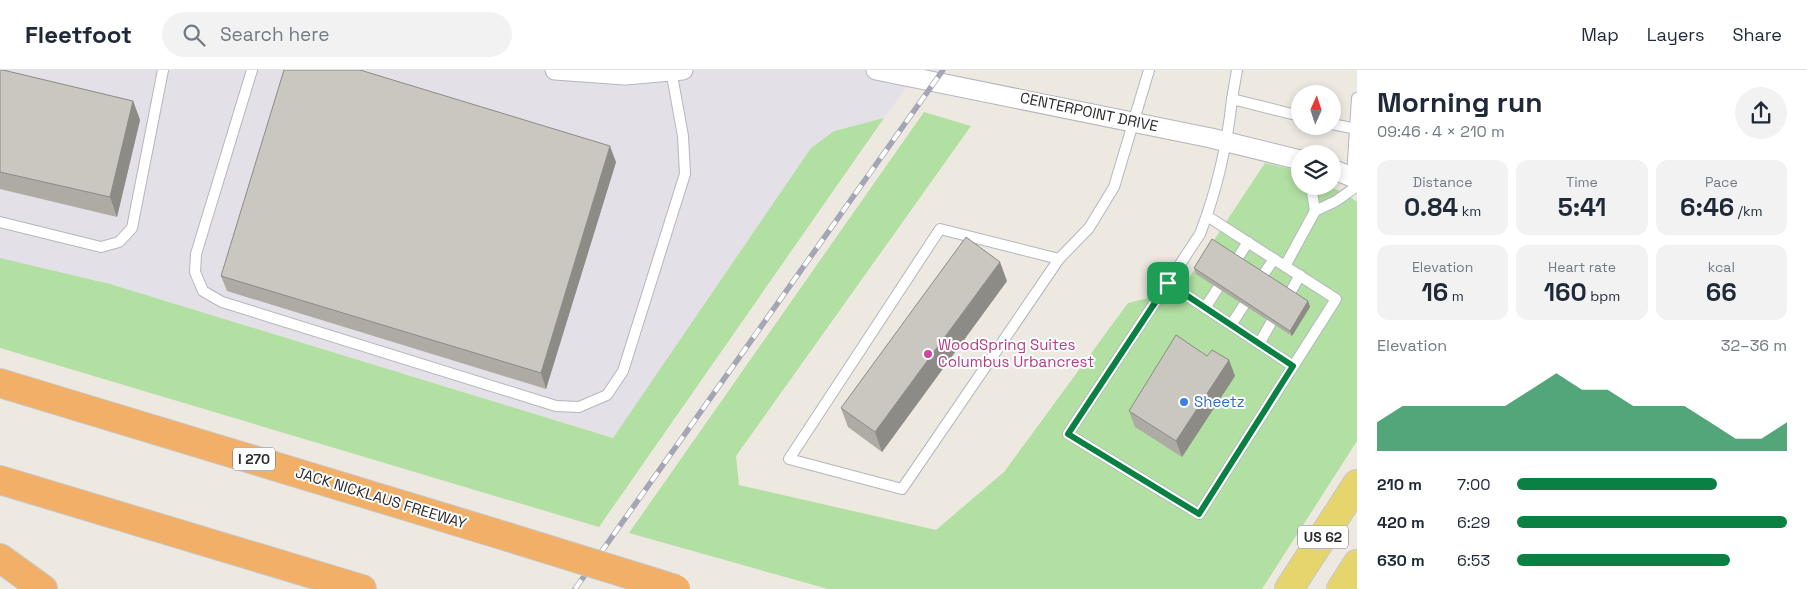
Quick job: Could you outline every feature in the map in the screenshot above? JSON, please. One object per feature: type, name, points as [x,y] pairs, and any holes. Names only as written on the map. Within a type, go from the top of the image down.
[{"type":"highway","name":"JACK NICKLAUS FREEWAY","points":[[0,383],[676,589]]},
{"type":"highway","points":[[0,480],[362,589]]},
{"type":"highway","points":[[0,558],[43,589]]},
{"type":"main road","name":"US 62","points":[[1289,589],[1357,484]]},
{"type":"main road","name":"US 62","points":[[1341,589],[1357,564]]},
{"type":"street","points":[[555,70],[625,75],[675,71]]},
{"type":"street","name":"CENTERPOINT DRIVE","points":[[876,70],[1133,121],[1227,141],[1291,158]]},
{"type":"street","points":[[1341,173],[1355,180]]},
{"type":"lane","points":[[0,222],[102,246],[120,242],[132,228],[164,70]]},
{"type":"lane","points":[[252,70],[196,254],[195,272],[203,291],[222,302],[556,406],[579,406],[606,395],[623,371],[685,174],[683,136],[675,71]]},
{"type":"lane","points":[[1059,259],[940,229],[789,459],[902,489],[1059,259],[1089,228],[1114,187],[1149,70]]},
{"type":"lane","points":[[1207,216],[1336,298],[1199,514],[1068,434],[1200,234],[1214,197],[1227,141],[1237,70]]},
{"type":"lane","points":[[1285,266],[1316,211],[1336,201],[1355,180],[1357,98]]},
{"type":"lane","points":[[1232,99],[1291,114]]},
{"type":"lane","points":[[1341,126],[1355,129]]},
{"type":"lane","points":[[1313,195],[1316,211]]},
{"type":"lane","points":[[1237,259],[1248,242]]},
{"type":"lane","points":[[1263,275],[1274,258]]},
{"type":"lane","points":[[1290,293],[1300,275]]},
{"type":"lane","points":[[1168,283],[1293,366]]},
{"type":"lane","points":[[1205,308],[1218,288]]},
{"type":"lane","points":[[1231,325],[1244,305]]},
{"type":"lane","points":[[1259,344],[1272,321]]},
{"type":"shaded area","points":[[0,70],[919,70],[884,118],[834,131],[811,148],[614,438],[110,284],[0,258]]},
{"type":"green space","points":[[924,112],[971,126],[736,456],[739,485],[936,530],[1004,472],[1128,303],[1181,290],[1265,163],[1291,169],[1291,195],[1341,195],[1341,191],[1357,202],[1357,441],[1262,589],[828,589],[629,533]]},
{"type":"green space","points":[[884,118],[599,527],[0,348],[0,258],[110,284],[613,438],[811,148],[834,131]]},
{"type":"building","points":[[0,70],[133,101],[110,197],[0,172]]},
{"type":"building","points":[[284,70],[360,70],[610,146],[541,373],[221,276]]},
{"type":"building","points":[[966,237],[1000,262],[875,432],[841,408]]},
{"type":"building","points":[[1212,239],[1308,301],[1290,331],[1194,268]]},
{"type":"building","name":"Sheetz","points":[[1176,335],[1207,356],[1212,350],[1229,360],[1176,441],[1129,411]]},
{"type":"railway","points":[[575,589],[943,70]]},
{"type":"place","name":"WoodSpring Suites Columbus Urbancrest","points":[[928,354]]},
{"type":"place","name":"Sheetz","points":[[1184,402]]},
{"type":"route","points":[[1168,283],[1293,366],[1199,514],[1068,434],[1168,283]]}]
